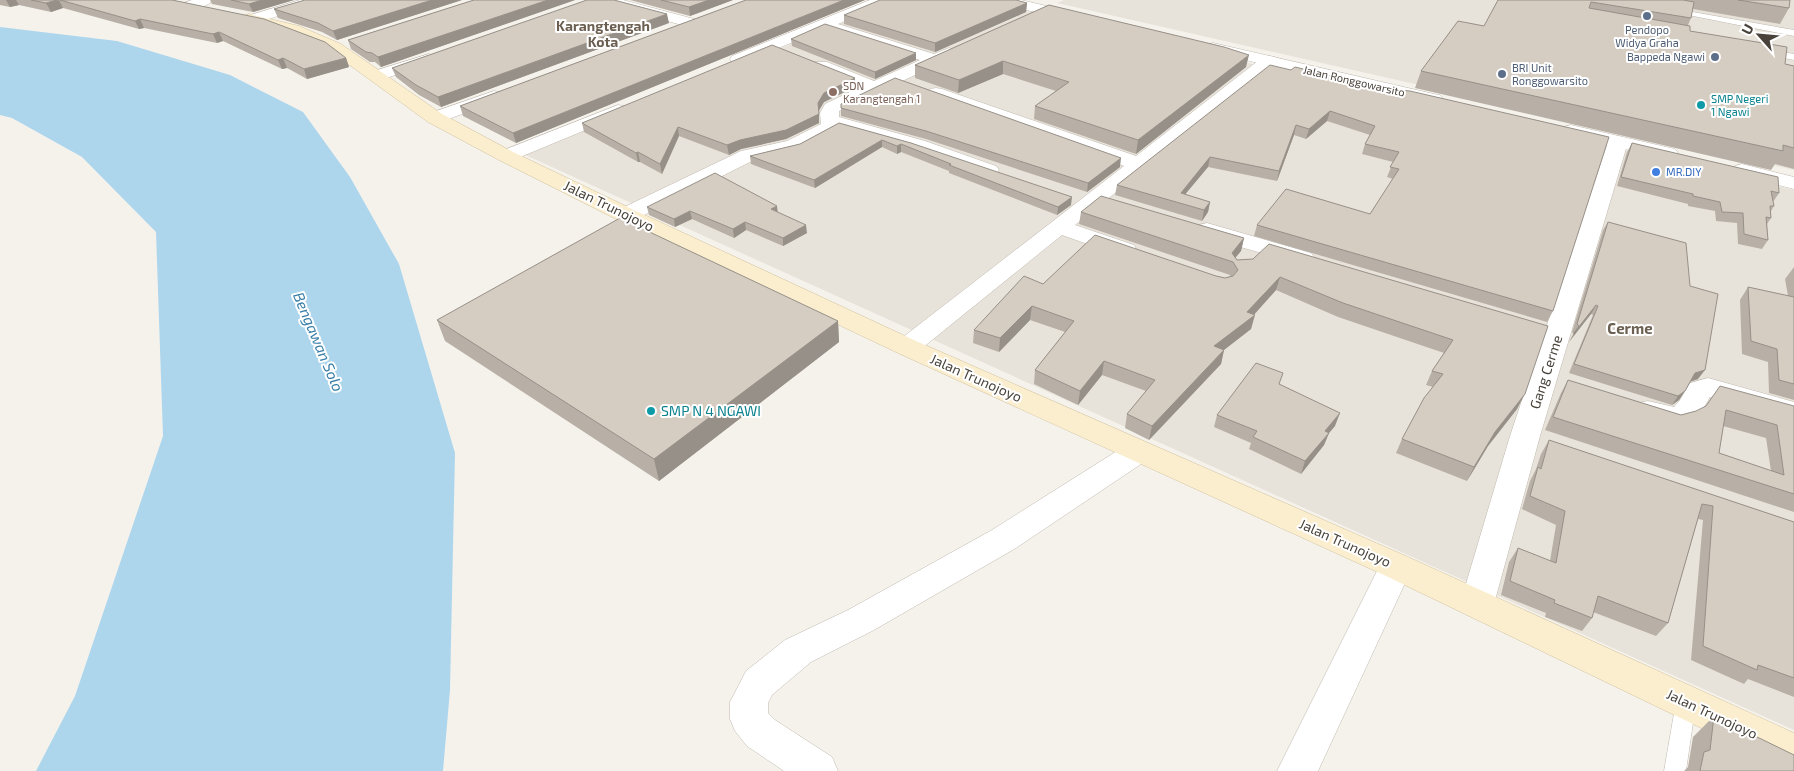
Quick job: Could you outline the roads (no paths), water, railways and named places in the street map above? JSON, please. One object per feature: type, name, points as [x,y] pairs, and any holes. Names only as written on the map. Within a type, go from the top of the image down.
[{"type":"main road","points":[[181,4],[211,6]]},
{"type":"main road","name":"Jalan Trunojoyo","points":[[234,15],[301,32],[335,47],[435,118],[506,156],[626,215],[907,347],[1396,566],[1794,753]]},
{"type":"street","points":[[252,19],[315,0]]},
{"type":"street","points":[[606,0],[695,31]]},
{"type":"street","points":[[725,64],[883,0]]},
{"type":"street","points":[[1002,0],[1040,6],[1094,21]]},
{"type":"street","points":[[1020,22],[1040,6]]},
{"type":"street","points":[[669,32],[695,31],[710,17]]},
{"type":"street","points":[[824,24],[934,60]]},
{"type":"street","points":[[335,47],[352,42]]},
{"type":"street","points":[[771,45],[788,52]]},
{"type":"street","name":"Jalan Ronggowarsito","points":[[1201,45],[1453,104]]},
{"type":"street","points":[[626,215],[748,155],[793,146],[830,127],[829,111],[831,108],[960,48]]},
{"type":"street","points":[[377,76],[440,55]]},
{"type":"street","points":[[805,59],[875,87]]},
{"type":"street","points":[[907,347],[1059,226],[1086,199],[1138,164],[1269,61]]},
{"type":"street","points":[[894,78],[1138,164]]},
{"type":"street","points":[[435,118],[509,90]]},
{"type":"street","points":[[506,156],[634,103]]},
{"type":"street","points":[[830,120],[918,145],[1007,176]]},
{"type":"street","points":[[1550,126],[1683,157]]},
{"type":"street","name":"Gang Cerme","points":[[1477,604],[1525,436],[1554,380],[1549,332],[1618,142]]},
{"type":"street","points":[[1729,168],[1794,183]]},
{"type":"street","points":[[1086,199],[1123,206]]},
{"type":"street","points":[[1187,224],[1324,264]]},
{"type":"street","points":[[1059,226],[1149,258]]},
{"type":"street","points":[[1242,266],[1261,246]]},
{"type":"street","points":[[1620,402],[1658,414],[1681,416],[1688,411],[1700,389],[1708,387],[1794,412]]},
{"type":"street","points":[[1525,436],[1554,446]]},
{"type":"street","points":[[818,771],[761,733],[749,719],[749,702],[759,683],[798,651],[861,620],[1004,539],[1139,451]]},
{"type":"street","points":[[1297,771],[1396,566]]},
{"type":"lane","points":[[1665,9],[1722,24],[1794,33]]},
{"type":"lane","points":[[1759,50],[1794,57]]},
{"type":"lane","points":[[1675,771],[1686,702]]},
{"type":"water","name":"Bengawan Solo","points":[[0,27],[117,41],[230,75],[303,112],[350,177],[399,264],[455,453],[450,690],[443,771],[36,771],[75,696],[163,436],[156,232],[82,157],[12,118],[0,115]]},
{"type":"place","name":"Pendopo Widya Graha","points":[[1647,16]]},
{"type":"place","name":"Bappeda Ngawi","points":[[1715,57]]},
{"type":"place","name":"BRI Unit Ronggowarsito","points":[[1502,74]]},
{"type":"place","name":"SDN Karangtengah 1","points":[[833,92]]},
{"type":"place","name":"SMP Negeri 1 Ngawi","points":[[1701,105]]},
{"type":"place","name":"MR.DIY","points":[[1656,172]]},
{"type":"place","name":"SMP N 4 NGAWI","points":[[651,411]]},
{"type":"district","name":"Karangtengah Kota","points":[[603,34]]},
{"type":"district","name":"Cerme","points":[[1630,329]]}]
